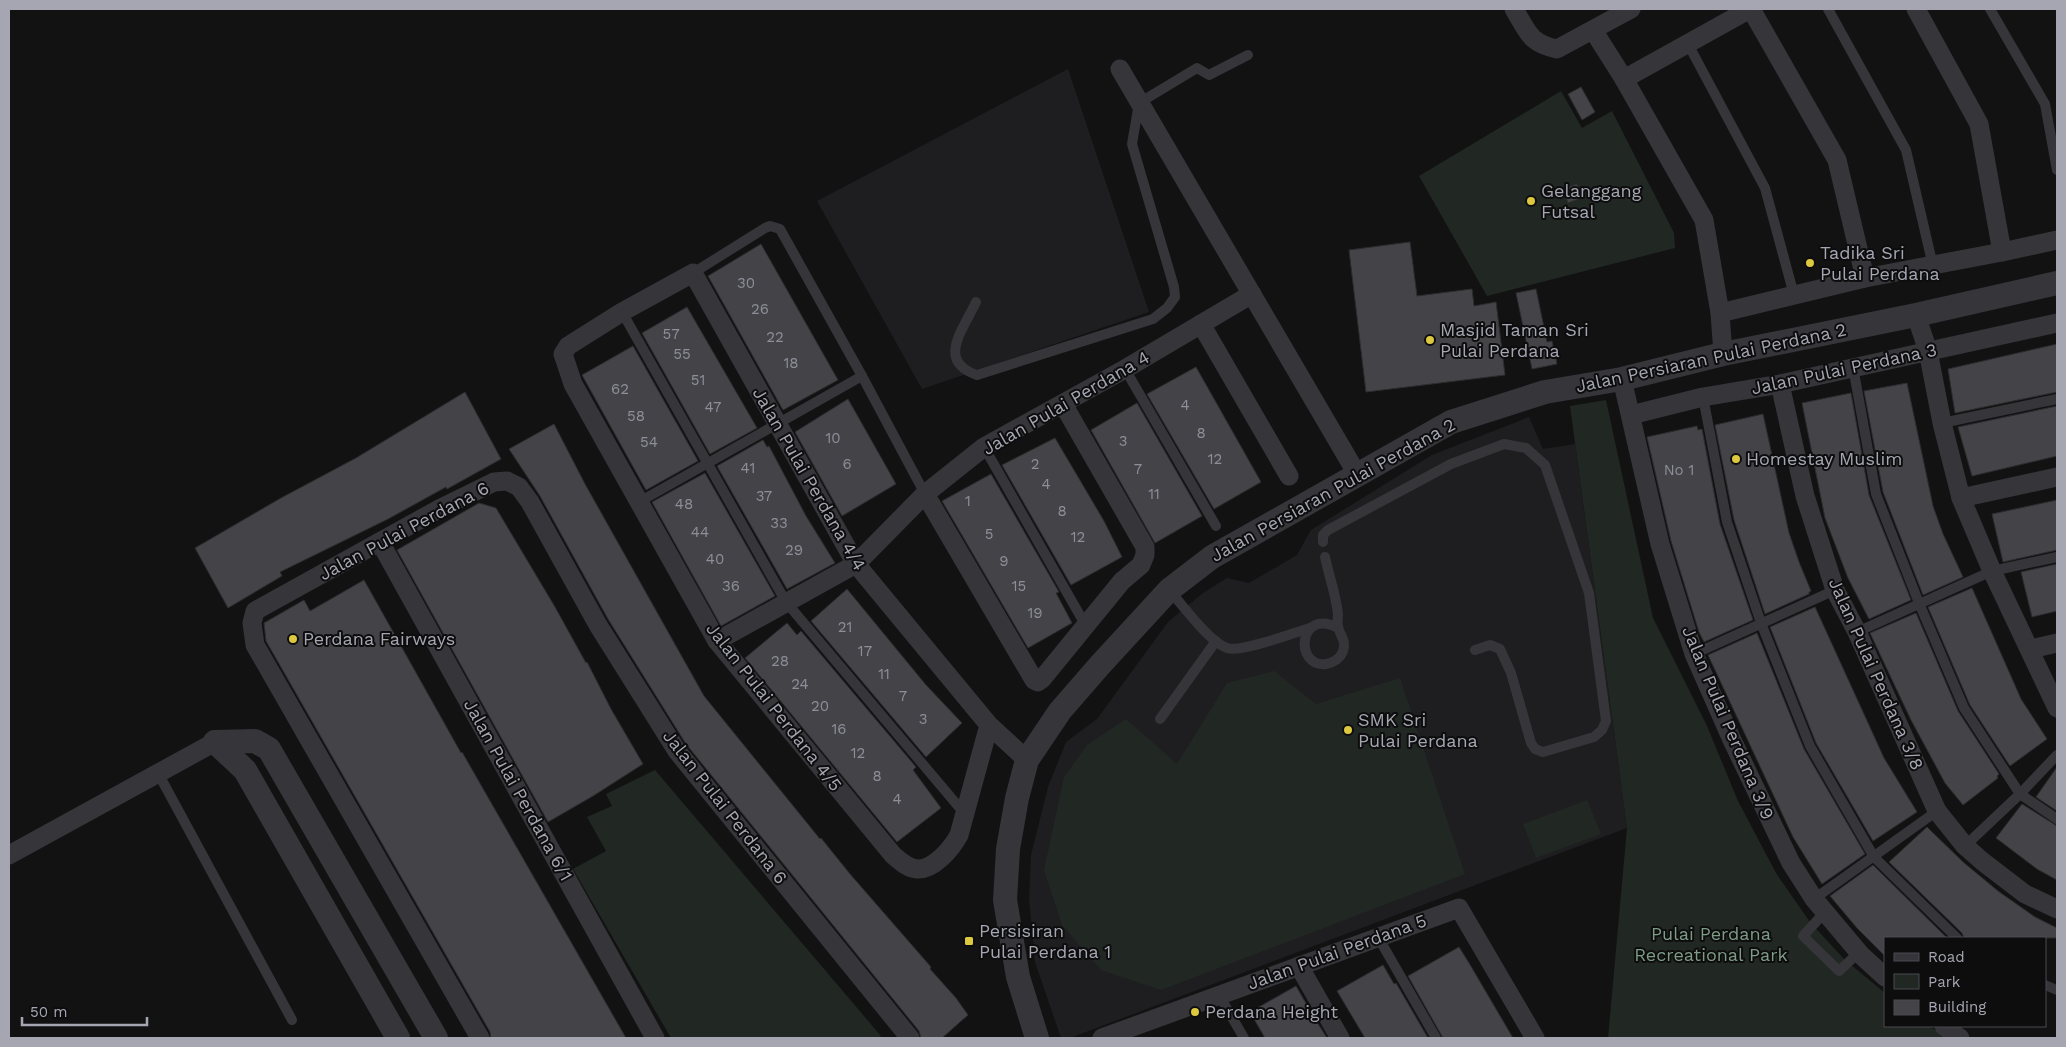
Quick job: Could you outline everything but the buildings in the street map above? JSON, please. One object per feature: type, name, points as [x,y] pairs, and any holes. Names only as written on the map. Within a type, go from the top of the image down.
[{"type":"street","points":[[1514,9],[1532,39],[1543,46],[1557,49],[1631,9]]},
{"type":"street","points":[[1624,79],[1750,9],[1837,160],[1865,278]]},
{"type":"street","points":[[1916,9],[1979,124],[2002,252]]},
{"type":"street","points":[[1593,30],[1624,79],[1704,220],[1720,313],[1724,354]]},
{"type":"street","points":[[1120,69],[1357,474]]},
{"type":"street","points":[[1720,313],[1865,278],[2057,240]]},
{"type":"street","name":"Jalan Pulai Perdana 4/5","points":[[692,273],[622,312],[568,346],[563,354],[574,384],[717,641],[893,855],[905,865],[917,869],[923,868],[939,859],[959,835],[989,725]]},
{"type":"street","name":"Jalan Pulai Perdana 4/4","points":[[692,273],[856,564],[989,725],[1027,760]]},
{"type":"street","name":"Jalan Persiaran Pulai Perdana 2","points":[[1037,1038],[1018,977],[1005,900],[1008,849],[1017,798],[1027,760],[1060,711],[1169,590],[1212,557],[1451,422],[1544,392],[1622,379],[1724,354],[1916,315],[2057,283]]},
{"type":"street","name":"Jalan Pulai Perdana 4","points":[[717,641],[856,564],[925,494],[984,447],[1125,369],[1252,294]]},
{"type":"street","points":[[1916,315],[1928,351],[1942,423],[1962,498],[1992,571],[2057,708]]},
{"type":"street","name":"Jalan Pulai Perdana 3","points":[[1631,415],[1703,397],[1780,384],[2057,323]]},
{"type":"street","points":[[1201,324],[1288,476]]},
{"type":"street","name":"Jalan Pulai Perdana 3/9","points":[[1622,379],[1660,544],[1694,654],[1732,740],[1791,863],[1820,906],[1859,952],[1884,976]]},
{"type":"street","name":"Jalan Pulai Perdana 3/8","points":[[1780,384],[1805,496],[1835,590],[1857,632],[1937,811],[1965,846],[2025,894],[2057,909]]},
{"type":"street","points":[[925,494],[1034,680],[1038,682],[1122,581],[1141,565],[1145,556],[1145,548],[1063,404]]},
{"type":"street","points":[[1962,498],[2057,477]]},
{"type":"street","name":"Jalan Pulai Perdana 6","points":[[480,1038],[255,645],[252,623],[255,611],[439,509],[494,482],[506,481],[519,487],[530,502],[598,624],[678,751],[910,1038]]},
{"type":"street","name":"Jalan Pulai Perdana 6/1","points":[[380,542],[655,1038]]},
{"type":"street","points":[[2030,649],[2057,643]]},
{"type":"street","points":[[9,856],[214,742],[256,741],[269,749],[436,1038]]},
{"type":"street","points":[[214,742],[245,770],[398,1038]]},
{"type":"street","name":"Jalan Pulai Perdana 5","points":[[1102,1038],[1144,1031],[1219,995],[1459,908],[1535,1038]]},
{"type":"street","points":[[1298,966],[1340,1038]]},
{"type":"lane","points":[[1828,9],[1906,150],[1933,266]]},
{"type":"lane","points":[[1990,9],[2045,104],[2057,170]]},
{"type":"lane","points":[[1688,44],[1764,188],[1794,295]]},
{"type":"lane","points":[[976,302],[954,349],[957,362],[964,370],[978,375],[1153,319],[1167,308],[1175,297],[1174,287],[1132,144],[1139,103],[1198,68],[1209,75],[1248,55]]},
{"type":"lane","points":[[692,273],[765,228],[770,226],[780,229],[925,494]]},
{"type":"lane","points":[[622,312],[786,602],[964,813]]},
{"type":"lane","points":[[1853,367],[1876,494],[1919,603],[1964,708],[2020,794],[2057,819]]},
{"type":"lane","points":[[1125,369],[1216,526]]},
{"type":"lane","points":[[639,502],[862,376]]},
{"type":"lane","points":[[1703,397],[1727,522],[1762,623],[1810,746],[1874,857],[1956,937]]},
{"type":"lane","points":[[1942,423],[2057,399]]},
{"type":"lane","points":[[1323,542],[1323,535],[1328,530],[1451,464],[1504,444],[1526,448],[1546,465],[1589,593],[1606,721],[1602,730],[1594,737],[1543,752],[1535,749],[1531,743],[1506,660],[1500,648],[1490,646],[1475,650]]},
{"type":"lane","points":[[984,447],[1086,626]]},
{"type":"lane","points":[[1310,628],[1303,639],[1304,651],[1312,661],[1324,664],[1336,661],[1343,651],[1344,638],[1338,628],[1338,613],[1325,557]]},
{"type":"lane","points":[[1857,632],[1992,571],[2057,557]]},
{"type":"lane","points":[[1169,590],[1216,641],[1228,649],[1247,648],[1310,628],[1318,623],[1328,623],[1338,628]]},
{"type":"lane","points":[[1694,654],[1835,590]]},
{"type":"lane","points":[[1160,719],[1216,641]]},
{"type":"lane","points":[[1965,846],[2020,794],[2057,755]]},
{"type":"lane","points":[[158,773],[292,1020]]},
{"type":"lane","points":[[1859,952],[1839,971],[1803,936],[1820,906],[1874,857],[1937,811]]},
{"type":"lane","points":[[1378,937],[1436,1038]]},
{"type":"lane","points":[[1219,995],[1244,1038]]},
{"type":"shaded area","points":[[1068,69],[1149,312],[922,389],[817,201]]},
{"type":"shaded area","name":"SMK Sri Pulai Perdana","points":[[1529,417],[1543,449],[1575,444],[1627,828],[1070,1038],[1061,1038],[1035,962],[1029,899],[1031,855],[1048,787],[1066,742],[1097,719],[1168,622],[1203,593],[1227,578],[1249,583],[1297,555],[1311,530],[1432,455]]},
{"type":"green space","points":[[1561,91],[1582,128],[1612,111],[1674,233],[1675,248],[1487,296],[1419,176]]},
{"type":"green space","name":"Pulai Perdana Recreational Park","points":[[1606,400],[1653,618],[1707,726],[1738,801],[1776,873],[1810,922],[1844,959],[1884,992],[1884,1027],[1930,1027],[1953,1038],[1608,1038],[1627,828],[1570,406]]},
{"type":"green space","points":[[1274,671],[1316,704],[1400,678],[1465,874],[1161,990],[1101,970],[1062,925],[1044,870],[1064,777],[1087,745],[1126,719],[1177,764],[1227,683]]},
{"type":"green space","points":[[655,770],[881,1036],[878,1038],[671,1038],[573,869],[606,851],[587,817],[612,806],[606,794]]},
{"type":"green space","points":[[1587,800],[1601,834],[1536,858],[1523,824]]},
{"type":"place","name":"Gelanggang Futsal","points":[[1531,201]]},
{"type":"place","name":"Tadika Sri Pulai Perdana","points":[[1810,263]]},
{"type":"place","name":"Masjid Taman Sri Pulai Perdana","points":[[1430,340]]},
{"type":"place","name":"Homestay Muslim","points":[[1736,459]]},
{"type":"place","name":"Perdana Fairways","points":[[293,639]]},
{"type":"place","name":"SMK Sri Pulai Perdana","points":[[1348,730]]},
{"type":"place","name":"Persisiran Pulai Perdana 1","points":[[969,941]]},
{"type":"place","name":"Perdana Height","points":[[1195,1012]]}]
